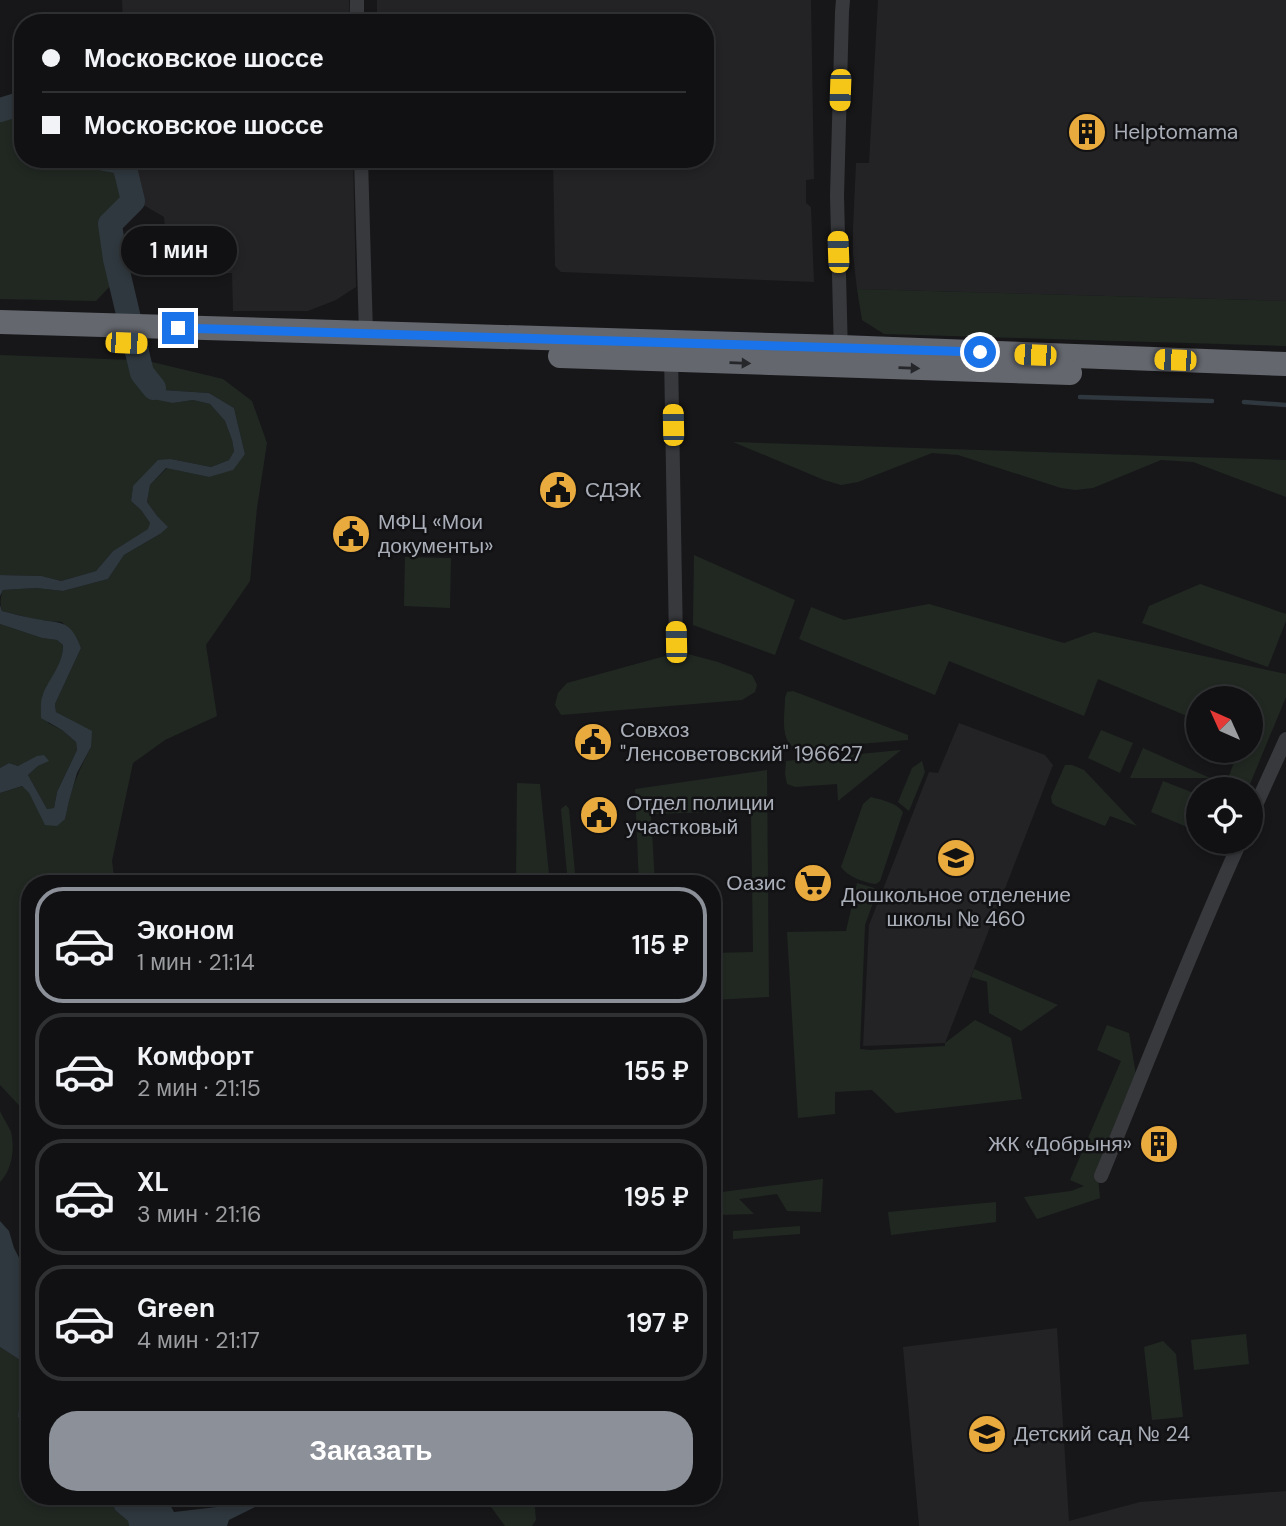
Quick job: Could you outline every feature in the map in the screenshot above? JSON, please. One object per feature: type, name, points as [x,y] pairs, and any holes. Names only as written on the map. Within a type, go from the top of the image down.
[{"type":"highway","points":[[0,322],[102,334]]},
{"type":"highway","points":[[0,338],[102,334],[671,351],[1286,379]]},
{"type":"highway","points":[[150,335],[366,334],[671,351]]},
{"type":"highway","points":[[841,357],[1286,364]]},
{"type":"street","points":[[841,357],[837,196],[843,0]]},
{"type":"street","points":[[361,168],[366,334]]},
{"type":"street","points":[[671,351],[676,642]]},
{"type":"street","points":[[1263,790],[1286,739]]},
{"type":"street","points":[[1101,1176],[1180,980],[1235,854]]},
{"type":"shaded area","points":[[122,0],[349,0],[350,14],[123,14]]},
{"type":"shaded area","points":[[377,0],[811,0],[814,179],[806,180],[806,203],[811,207],[814,282],[561,272],[555,266],[553,168],[714,168],[714,14],[377,14]]},
{"type":"shaded area","name":"Helptomama","points":[[878,0],[1286,0],[1286,301],[857,289],[853,254],[856,163],[869,163]]},
{"type":"shaded area","points":[[14,115],[14,168],[111,168],[122,177],[122,195],[100,220],[112,284],[96,301],[0,299],[0,119]]},
{"type":"shaded area","points":[[129,168],[353,168],[356,287],[336,300],[308,311],[233,311],[232,273],[169,273],[164,217],[140,203]]},
{"type":"shaded area","points":[[857,289],[1286,301],[1286,346],[884,334],[862,320]]},
{"type":"shaded area","points":[[0,355],[133,360],[137,377],[173,403],[193,400],[210,404],[225,421],[234,451],[229,460],[211,467],[171,459],[133,486],[131,501],[150,523],[149,529],[113,551],[96,571],[61,581],[42,576],[0,575]]},
{"type":"shaded area","points":[[133,360],[148,361],[148,373],[163,390],[209,393],[234,408],[245,454],[233,470],[209,477],[166,468],[150,485],[147,502],[168,527],[124,555],[108,579],[63,591],[36,588],[3,590],[0,596],[0,575],[42,576],[61,581],[96,571],[113,551],[148,529],[150,523],[131,501],[133,486],[158,460],[171,459],[211,467],[229,460],[234,451],[232,440],[225,421],[210,404],[193,400],[173,403],[153,399],[137,376]]},
{"type":"shaded area","points":[[148,361],[223,379],[252,401],[267,443],[250,581],[206,645],[217,716],[165,740],[133,763],[112,861],[114,875],[21,875],[21,1107],[0,1085],[0,793],[22,786],[29,793],[45,824],[65,819],[75,782],[91,747],[69,719],[56,712],[55,704],[81,648],[62,622],[38,620],[2,611],[3,590],[36,588],[63,591],[108,579],[124,555],[160,534],[158,517],[147,502],[150,485],[167,468],[209,477],[245,454],[234,408],[209,393],[163,390],[148,373]]},
{"type":"shaded area","points":[[733,442],[1286,460],[1286,497],[1193,462],[1161,460],[1093,488],[1075,490],[958,455],[932,453],[858,482],[841,485]]},
{"type":"shaded area","points":[[694,555],[795,600],[775,655],[693,625]]},
{"type":"shaded area","points":[[405,557],[451,558],[450,608],[404,606]]},
{"type":"shaded area","points":[[1200,584],[1286,614],[1286,621],[1268,667],[1142,623],[1149,606]]},
{"type":"shaded area","points":[[929,604],[1064,643],[1094,632],[1286,674],[1286,697],[1264,750],[1264,686],[1186,686],[1186,716],[1098,679],[1084,716],[949,661],[935,695],[799,639],[811,607],[844,620]]},
{"type":"shaded area","points":[[0,605],[2,611],[64,624],[73,632],[81,648],[55,704],[56,712],[92,731],[91,747],[77,773],[65,819],[57,826],[45,825],[29,793],[22,786],[0,793],[0,768],[9,763],[18,766],[44,755],[49,761],[28,775],[47,809],[54,808],[57,792],[77,750],[76,742],[41,718],[42,697],[59,665],[63,645],[57,640],[42,638],[0,624]]},
{"type":"shaded area","points":[[0,624],[42,638],[57,640],[63,645],[59,666],[42,696],[48,723],[76,742],[77,750],[57,792],[54,808],[47,809],[28,775],[48,761],[44,755],[18,766],[9,763],[0,768]]},
{"type":"shaded area","points":[[684,653],[752,675],[757,685],[755,692],[742,700],[561,715],[555,705],[558,693],[567,683]]},
{"type":"shaded area","points":[[793,691],[908,735],[908,740],[797,749],[788,740],[784,727],[785,698],[787,692]]},
{"type":"shaded area","name":"Дошкольное отделение школы № 460","points":[[959,723],[1045,755],[1053,765],[945,1043],[863,1046],[869,925],[929,772],[938,773]]},
{"type":"shaded area","points":[[1101,730],[1133,743],[1120,773],[1088,758]]},
{"type":"shaded area","points":[[1143,748],[1208,777],[1186,778],[1130,778]]},
{"type":"shaded area","points":[[901,750],[838,801],[837,784],[795,787],[787,784],[786,761]]},
{"type":"shaded area","points":[[922,761],[925,772],[909,811],[898,802],[912,768]]},
{"type":"shaded area","points":[[1234,763],[1259,763],[1253,777],[1229,776]]},
{"type":"shaded area","points":[[1065,765],[1084,770],[1137,826],[1110,816],[1105,826],[1052,803],[1051,797]]},
{"type":"shaded area","points":[[767,770],[769,997],[721,1000],[721,953],[753,952],[751,811],[651,814],[654,875],[639,875],[635,789]]},
{"type":"shaded area","points":[[1163,781],[1186,790],[1186,827],[1151,812]]},
{"type":"shaded area","points":[[517,783],[540,784],[549,875],[516,875]]},
{"type":"shaded area","points":[[871,797],[893,804],[903,812],[880,881],[876,884],[857,879],[841,867],[863,804]]},
{"type":"shaded area","points":[[566,805],[569,809],[575,875],[567,875],[561,809]]},
{"type":"shaded area","points":[[857,883],[878,889],[865,925],[860,1049],[945,1046],[945,1043],[975,1020],[1011,1038],[1022,1099],[896,1113],[872,1090],[835,1092],[835,1114],[798,1118],[787,932],[846,931]]},
{"type":"shaded area","points":[[974,969],[1058,1005],[1021,1031],[989,1013],[987,982],[971,977]]},
{"type":"shaded area","points":[[1107,1025],[1129,1033],[1137,1081],[1098,1178],[1100,1198],[1037,1219],[1024,1197],[1071,1191],[1084,1186],[1070,1180],[1121,1061],[1097,1050]]},
{"type":"shaded area","points":[[0,1111],[11,1132],[13,1145],[10,1165],[0,1182]]},
{"type":"shaded area","points":[[823,1179],[821,1212],[787,1211],[777,1194],[739,1199],[754,1214],[721,1215],[721,1192]]},
{"type":"shaded area","points":[[996,1202],[996,1222],[891,1235],[888,1212]]},
{"type":"shaded area","points":[[0,1221],[9,1231],[21,1262],[21,1361],[0,1347]]},
{"type":"shaded area","points":[[800,1226],[800,1234],[733,1239],[733,1231]]},
{"type":"shaded area","name":"Детский сад № 24","points":[[1057,1328],[1069,1521],[1140,1502],[1286,1491],[1286,1526],[919,1526],[903,1347]]},
{"type":"shaded area","points":[[1246,1334],[1249,1364],[1194,1370],[1191,1340]]},
{"type":"shaded area","points":[[1163,1341],[1176,1354],[1183,1417],[1152,1420],[1144,1347]]},
{"type":"shaded area","points":[[0,1347],[21,1361],[18,1417],[21,1420],[21,1505],[113,1505],[128,1521],[129,1526],[0,1526]]},
{"type":"shaded area","points":[[21,1384],[21,1420],[18,1417]]},
{"type":"shaded area","points":[[113,1505],[170,1505],[174,1512],[259,1505],[229,1520],[227,1526],[129,1526],[128,1521]]},
{"type":"shaded area","points":[[490,1505],[535,1505],[536,1520],[532,1526],[505,1526]]},
{"type":"waterway","points":[[0,110],[14,106]]},
{"type":"waterway","points":[[124,168],[133,201],[110,224],[115,259],[142,373],[154,388]]},
{"type":"waterway","points":[[1080,397],[1212,401]]},
{"type":"waterway","points":[[1244,402],[1286,405]]},
{"type":"place","name":"Helptomama","points":[[1087,132]]},
{"type":"place","name":"СДЭК","points":[[558,490]]},
{"type":"place","name":"МФЦ «Мои документы»","points":[[351,534]]},
{"type":"place","name":"Совхоз \"Ленсоветовский\" 196627","points":[[593,742]]},
{"type":"place","name":"Отдел полиции участковый","points":[[599,815]]},
{"type":"place","name":"Дошкольное отделение школы № 460","points":[[956,858]]},
{"type":"place","name":"Оазис","points":[[813,883]]},
{"type":"place","name":"ЖК «Добрыня»","points":[[1159,1144]]},
{"type":"place","name":"Детский сад № 24","points":[[987,1434]]},
{"type":"route","points":[[178,328],[980,352]]}]
